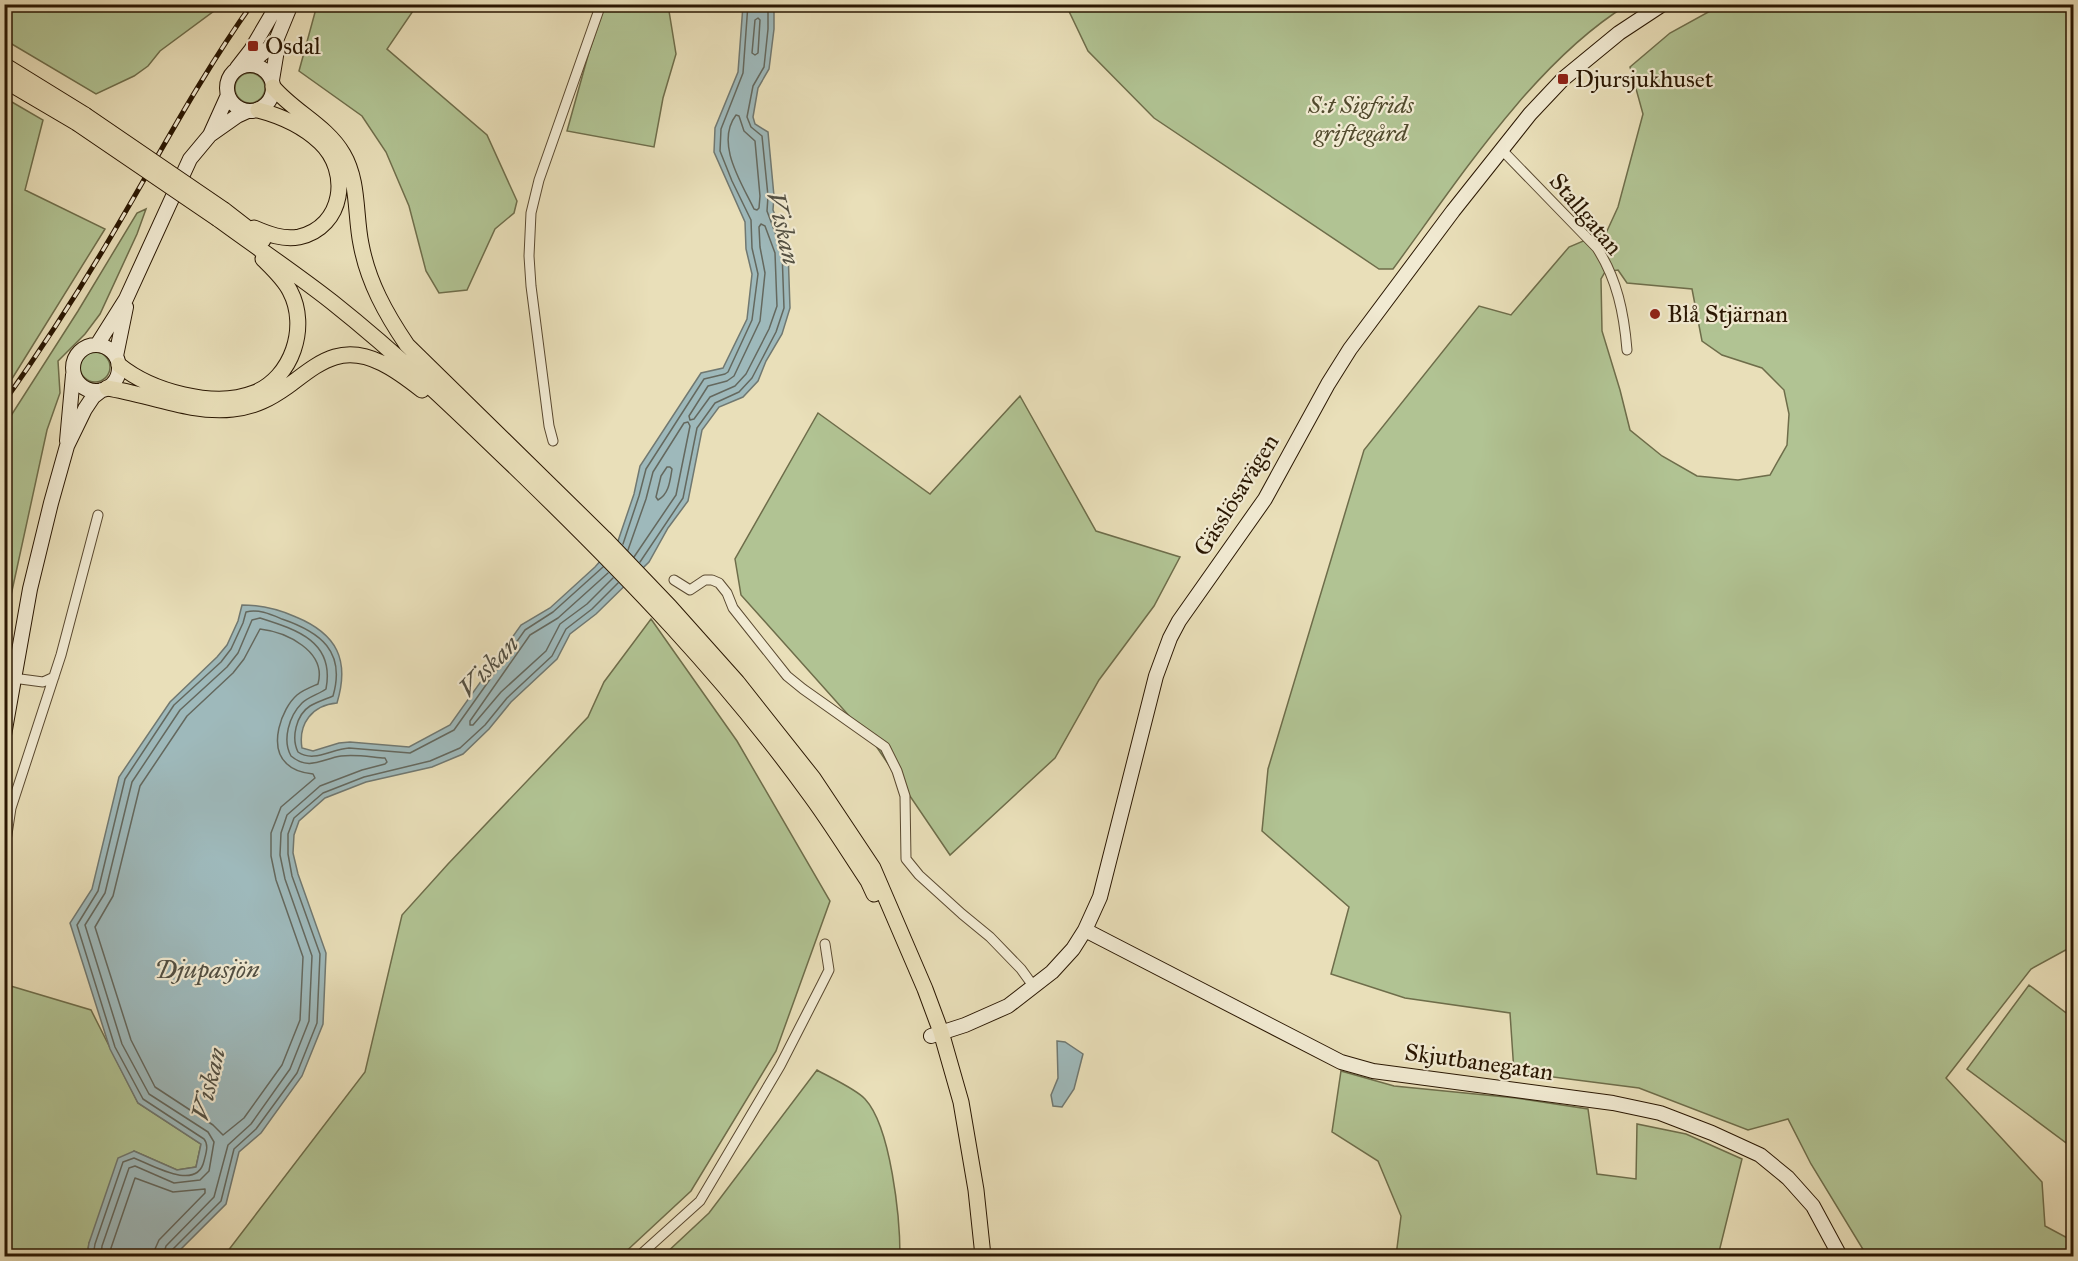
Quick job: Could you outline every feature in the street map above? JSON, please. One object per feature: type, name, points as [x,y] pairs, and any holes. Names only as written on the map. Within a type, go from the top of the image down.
[{"type":"main road","points":[[4,65],[224,218],[467,412]]},
{"type":"main road","points":[[4,80],[81,119]]},
{"type":"main road","points":[[272,84],[283,100],[320,128],[344,154],[352,175],[364,261],[378,298],[407,345],[467,412]]},
{"type":"main road","points":[[224,218],[273,236],[298,237],[323,225],[337,205],[340,180],[331,155],[320,142],[289,121],[253,111]]},
{"type":"main road","points":[[117,360],[134,375],[160,387],[184,395],[225,399],[255,393],[267,386],[281,372],[292,356],[298,331],[295,303],[290,290],[276,272],[224,218]]},
{"type":"main road","points":[[247,226],[341,301],[467,412],[599,542],[667,612],[808,791],[868,881],[936,1034],[960,1102],[969,1140],[983,1257]]},
{"type":"main road","points":[[104,389],[130,392],[196,408],[233,410],[263,402],[308,372],[336,357],[357,356],[386,365],[446,408],[467,412]]},
{"type":"main road","points":[[936,1034],[965,1160],[973,1257]]},
{"type":"street","points":[[242,67],[278,4]]},
{"type":"street","points":[[210,135],[228,95],[228,81],[270,46],[291,4]]},
{"type":"street","points":[[553,441],[531,286],[531,213],[539,180],[601,4]]},
{"type":"street","name":"Gässlösavägen","points":[[936,1034],[965,1025],[1008,1006],[1052,972],[1073,949],[1085,930],[1100,897],[1156,676],[1174,630],[1265,499],[1328,384],[1350,349],[1501,149],[1563,79],[1619,33],[1663,4]]},
{"type":"street","points":[[97,345],[126,299],[190,159],[210,135],[237,116],[253,111],[270,100],[277,50],[270,46]]},
{"type":"street","points":[[242,67],[262,69],[272,84]]},
{"type":"street","points":[[228,95],[234,105],[253,111]]},
{"type":"street","name":"Stallgatan","points":[[1501,149],[1597,248],[1608,265],[1621,305],[1627,350]]},
{"type":"street","points":[[67,446],[93,397],[117,377],[117,360],[126,299]]},
{"type":"street","points":[[4,735],[35,567],[67,446],[74,375],[73,362],[79,351],[91,345],[105,346],[117,360]]},
{"type":"street","points":[[74,375],[77,381],[88,390],[104,389]]},
{"type":"street","points":[[4,854],[11,808],[62,655],[98,515]]},
{"type":"street","points":[[674,580],[690,590],[705,580],[719,583],[727,593],[733,608],[787,676],[885,747],[897,771],[905,796],[906,859],[919,875],[990,937],[1021,969],[1034,987]]},
{"type":"street","points":[[13,678],[43,682],[54,677]]},
{"type":"street","name":"Skjutbanegatan","points":[[1085,930],[1341,1062],[1373,1071],[1612,1103],[1659,1113],[1712,1133],[1760,1155],[1788,1178],[1813,1206],[1840,1257]]},
{"type":"street","points":[[639,1257],[700,1201],[780,1066],[829,970],[825,944]]},
{"type":"green space","points":[[5,4],[222,5],[160,51],[148,66],[134,76],[96,94],[5,40]]},
{"type":"green space","points":[[317,5],[404,5],[413,11],[387,49],[487,135],[517,201],[514,213],[495,229],[467,290],[439,293],[426,271],[409,206],[386,152],[362,116],[299,71]]},
{"type":"green space","points":[[605,5],[668,5],[676,54],[663,98],[654,147],[567,131]]},
{"type":"green space","name":"S:t Sigfrids griftegård","points":[[1066,5],[1627,5],[1593,29],[1560,58],[1529,91],[1471,162],[1393,269],[1379,269],[1154,118],[1088,51]]},
{"type":"green space","points":[[1721,5],[2073,5],[2073,946],[2031,969],[1946,1078],[2042,1182],[2045,1226],[2073,1241],[2073,1256],[1867,1256],[1811,1164],[1788,1119],[1748,1130],[1639,1088],[1514,1072],[1510,1013],[1405,998],[1331,974],[1349,907],[1262,831],[1268,769],[1364,450],[1479,306],[1511,315],[1569,247],[1607,231],[1618,207],[1643,114],[1630,67],[1670,33]],"holes":[[[1618,270],[1627,283],[1692,289],[1702,341],[1722,355],[1762,368],[1784,390],[1789,414],[1787,445],[1770,475],[1738,480],[1697,476],[1662,456],[1630,430],[1602,331],[1601,279],[1605,272]]]},
{"type":"green space","points":[[250,73],[261,77],[265,88],[261,99],[250,103],[239,99],[235,88],[239,77]]},
{"type":"green space","points":[[5,98],[43,120],[25,190],[105,229],[5,390]]},
{"type":"green space","points":[[146,209],[100,314],[85,334],[58,361],[60,393],[47,430],[5,623],[5,425],[137,213]]},
{"type":"green space","points":[[95,352],[101,353],[109,361],[109,373],[101,381],[95,382],[89,381],[81,373],[80,367],[81,361],[89,353]]},
{"type":"green space","points":[[1020,396],[1096,531],[1180,557],[1154,606],[1099,680],[1055,758],[950,855],[876,746],[741,595],[735,559],[818,413],[930,494]]},
{"type":"green space","points":[[651,619],[737,741],[830,901],[776,1051],[691,1191],[621,1256],[224,1256],[365,1072],[402,915],[588,717],[604,682]]},
{"type":"green space","points":[[4,984],[91,1010],[138,1103],[201,1144],[196,1167],[177,1170],[134,1151],[89,1243],[87,1256],[5,1256]]},
{"type":"green space","points":[[2029,985],[2073,1018],[2073,1148],[1967,1069]]},
{"type":"green space","points":[[817,1070],[861,1095],[874,1112],[888,1151],[896,1197],[900,1256],[663,1256],[709,1213]]},
{"type":"green space","points":[[1341,1071],[1394,1086],[1516,1098],[1588,1109],[1597,1174],[1636,1179],[1637,1124],[1686,1134],[1742,1159],[1718,1256],[1396,1256],[1401,1216],[1378,1161],[1332,1132]]},
{"type":"water","name":"Djupasjön","points":[[743,5],[774,5],[774,29],[769,69],[758,88],[753,117],[755,124],[768,132],[774,196],[773,210],[788,250],[790,308],[782,334],[766,361],[758,381],[743,397],[719,407],[702,430],[688,501],[668,528],[649,562],[596,614],[570,634],[557,659],[511,702],[489,729],[463,754],[432,767],[366,782],[325,798],[299,821],[294,835],[293,853],[298,874],[326,953],[323,1024],[302,1076],[261,1133],[239,1152],[226,1204],[174,1256],[87,1256],[89,1243],[118,1158],[134,1151],[177,1170],[196,1167],[201,1144],[138,1103],[110,1049],[70,923],[92,889],[119,777],[170,702],[227,645],[238,621],[242,605],[270,608],[296,617],[322,632],[337,650],[342,674],[337,703],[320,708],[309,717],[302,731],[302,748],[313,751],[350,742],[409,747],[450,725],[521,625],[550,608],[595,567],[618,541],[634,494],[640,466],[701,373],[723,368],[747,319],[752,274],[746,249],[745,222],[714,152],[715,128],[738,72]]},
{"type":"water","points":[[1057,1041],[1065,1042],[1083,1054],[1074,1089],[1062,1107],[1053,1106],[1051,1095],[1058,1078]]},
{"type":"railway","points":[[4,402],[82,285],[194,93],[252,4]]},
{"type":"place","name":"Osdal","points":[[253,46]]},
{"type":"place","name":"Djursjukhuset","points":[[1563,79]]},
{"type":"place","name":"Blå Stjärnan","points":[[1655,314]]},
{"type":"water label","name":"Viskan","points":[[784,228]]},
{"type":"water label","name":"Viskan","points":[[488,666]]},
{"type":"water label","name":"Viskan","points":[[208,1084]]}]
